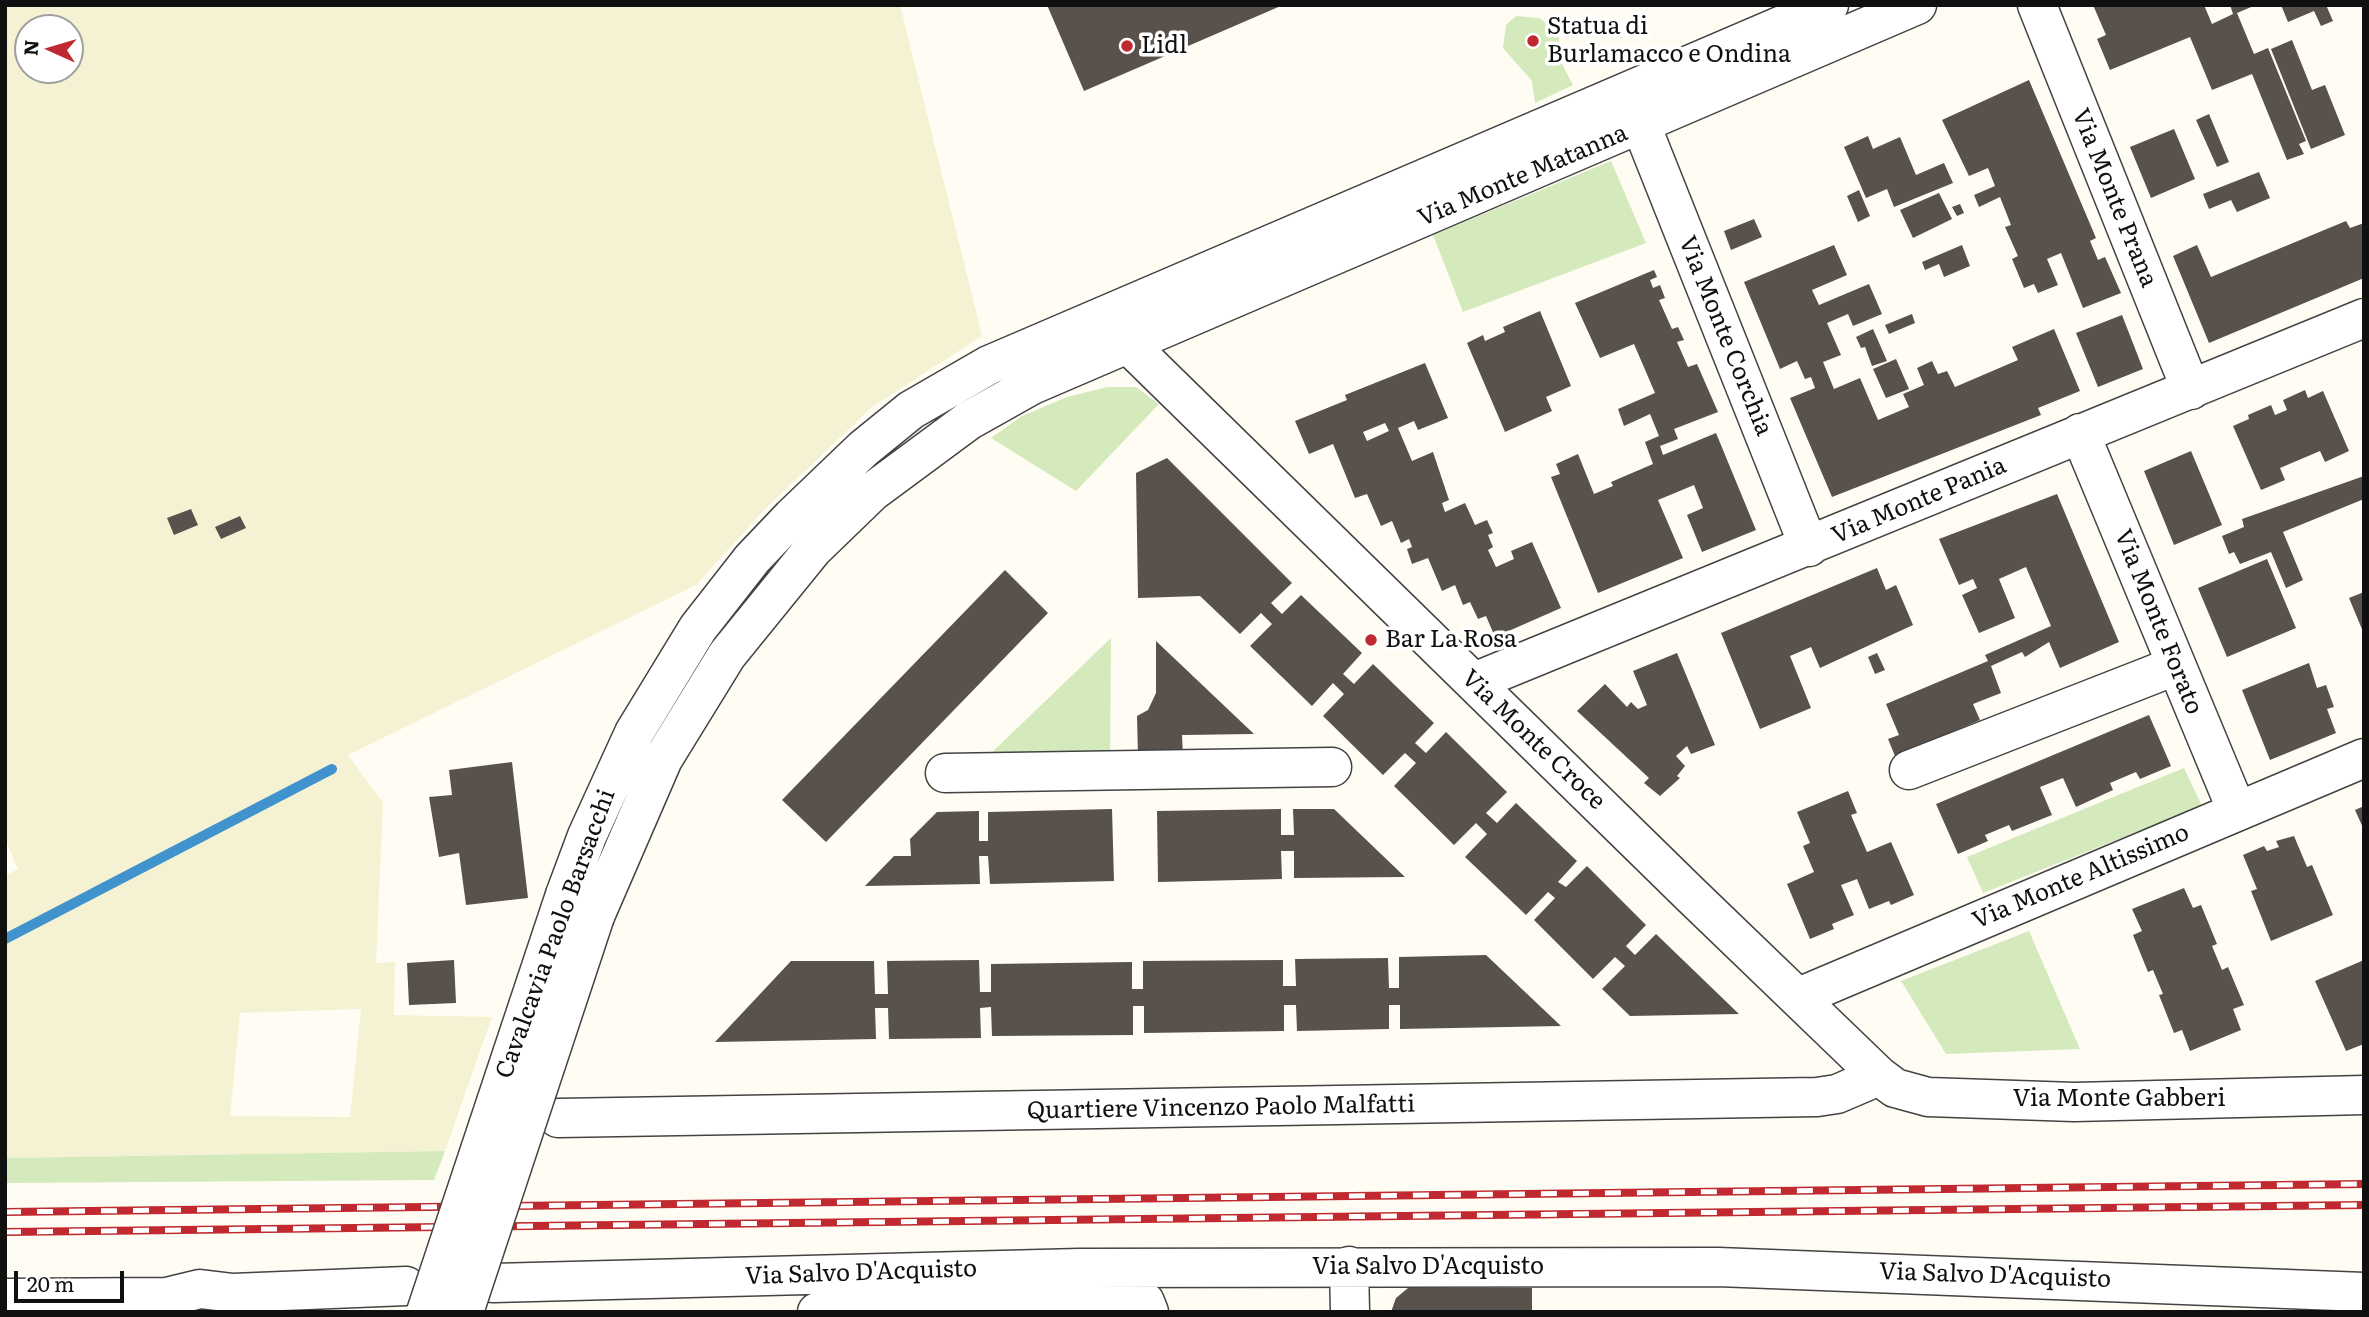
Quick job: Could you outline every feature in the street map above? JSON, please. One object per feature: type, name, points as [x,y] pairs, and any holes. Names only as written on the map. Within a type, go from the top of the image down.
[{"type":"street","name":"Via Monte Matanna","points":[[1144,299],[1829,5]]},
{"type":"street","name":"Via Monte Matanna","points":[[1129,345],[1917,5]]},
{"type":"street","name":"Via Monte Prana","points":[[2037,5],[2191,390]]},
{"type":"street","name":"Via Monte Corchia","points":[[1642,125],[1809,547]]},
{"type":"street","name":"Cavalcavia Paolo Barsacchi","points":[[464,1312],[580,906],[610,782],[658,692],[698,628],[725,591],[792,517],[871,442],[927,399],[989,365],[1144,299]]},
{"type":"street","name":"Via Monte Pania","points":[[1474,682],[2364,318]]},
{"type":"street","name":"Cavalcavia Paolo Barsacchi","points":[[410,1295],[580,906],[643,801],[682,727],[727,655],[813,549],[872,492],[968,421],[1032,385],[1129,345]]},
{"type":"street","name":"Via Monte Croce","points":[[1129,345],[1879,1076]]},
{"type":"street","name":"Via Monte Forato","points":[[2080,433],[2237,811]]},
{"type":"street","points":[[1909,770],[2175,666]]},
{"type":"street","name":"Via Monte Altissimo","points":[[1798,998],[2364,758]]},
{"type":"street","points":[[945,773],[1332,767]]},
{"type":"street","name":"Via Monte Gabberi","points":[[1879,1076],[1911,1094],[1968,1098],[2113,1102],[2364,1095]]},
{"type":"street","name":"Quartiere Vincenzo Paolo Malfatti","points":[[558,1118],[1817,1097],[1837,1094],[1879,1076]]},
{"type":"street","points":[[1349,1266],[1350,1312]]},
{"type":"street","name":"Via Salvo D'Acquisto","points":[[493,1283],[1080,1268],[1349,1266],[1849,1270],[2364,1292]]},
{"type":"street","points":[[9,1298],[155,1304],[200,1289],[233,1293],[410,1295]]},
{"type":"street","points":[[233,1293],[268,1312]]},
{"type":"street","points":[[349,1312],[410,1295]]},
{"type":"street","points":[[9,1298],[61,1312]]},
{"type":"street","points":[[817,1312],[1147,1307]]},
{"type":"shaded area","points":[[5,5],[900,5],[982,336],[872,407],[764,510],[696,585],[348,755],[383,803],[376,963],[395,962],[394,1015],[492,1017],[445,1151],[5,1158],[5,876],[18,869],[5,839]],"holes":[[[361,1009],[350,1117],[230,1116],[240,1013]]]},
{"type":"green space","points":[[1516,16],[1539,18],[1555,29],[1559,38],[1560,60],[1573,85],[1535,103],[1532,81],[1503,48],[1506,25]]},
{"type":"green space","points":[[1611,161],[1646,243],[1463,312],[1433,235]]},
{"type":"green space","points":[[1107,387],[1136,387],[1159,404],[1076,491],[991,438],[1022,416],[1067,397]]},
{"type":"green space","points":[[1111,638],[1110,758],[986,758]]},
{"type":"green space","points":[[2184,768],[2202,806],[1983,893],[1967,857]]},
{"type":"green space","points":[[2029,931],[2080,1049],[1946,1054],[1901,981]]},
{"type":"green space","points":[[445,1151],[434,1180],[5,1183],[5,1158]]},
{"type":"building","name":"Lidl","points":[[1047,5],[1283,5],[1084,91]]},
{"type":"building","points":[[2093,5],[2204,5],[2212,24],[2233,14],[2230,5],[2256,5],[2237,13],[2254,54],[2268,48],[2306,141],[2299,144],[2304,154],[2287,160],[2252,74],[2212,90],[2190,37],[2110,70],[2097,39],[2106,35]]},
{"type":"building","points":[[2281,5],[2326,5],[2333,21],[2321,26],[2314,11],[2288,22]]},
{"type":"building","points":[[2292,40],[2312,90],[2325,85],[2345,135],[2311,149],[2271,49]]},
{"type":"building","points":[[2029,80],[2096,238],[2090,241],[2098,260],[2105,257],[2121,293],[2083,308],[2061,253],[2047,259],[2058,285],[2038,293],[2034,284],[2024,288],[2012,259],[2018,256],[2005,227],[2011,225],[2000,197],[1979,207],[1974,195],[1995,186],[1988,168],[1969,176],[1942,120]]},
{"type":"building","points":[[2209,114],[2229,162],[2217,167],[2196,120]]},
{"type":"building","points":[[2174,129],[2195,179],[2151,198],[2130,147]]},
{"type":"building","points":[[1868,136],[1873,149],[1900,137],[1916,175],[1944,163],[1953,183],[1894,207],[1887,189],[1866,198],[1844,147]]},
{"type":"building","points":[[2259,172],[2270,198],[2237,212],[2231,200],[2209,209],[2203,194]]},
{"type":"building","points":[[1859,190],[1870,216],[1858,222],[1847,196]]},
{"type":"building","points":[[1939,193],[1952,219],[1913,238],[1900,210]]},
{"type":"building","points":[[1960,204],[1964,213],[1957,216],[1952,207]]},
{"type":"building","points":[[1754,219],[1762,237],[1731,250],[1724,231]]},
{"type":"building","points":[[2346,221],[2350,228],[2364,223],[2364,278],[2209,343],[2173,256],[2197,245],[2211,277]]},
{"type":"building","points":[[1834,245],[1847,275],[1812,290],[1819,305],[1869,284],[1882,314],[1853,326],[1848,314],[1827,323],[1841,355],[1823,362],[1834,389],[1860,378],[1878,420],[1909,407],[1903,394],[1924,385],[1917,368],[1932,361],[1938,374],[1947,371],[1955,387],[2018,360],[2012,347],[2054,329],[2080,391],[2038,408],[2041,415],[1832,497],[1790,398],[1815,388],[1811,377],[1805,379],[1797,361],[1780,369],[1744,282]]},
{"type":"building","points":[[1962,245],[1970,266],[1944,277],[1939,264],[1925,270],[1922,262]]},
{"type":"building","points":[[1654,270],[1657,277],[1650,280],[1653,288],[1660,285],[1665,298],[1659,300],[1672,329],[1678,327],[1684,340],[1677,342],[1688,367],[1697,364],[1718,412],[1674,429],[1678,439],[1660,446],[1663,455],[1716,433],[1756,530],[1702,552],[1687,515],[1703,508],[1694,485],[1658,500],[1683,558],[1598,593],[1551,477],[1560,474],[1556,464],[1578,454],[1594,494],[1613,486],[1611,482],[1653,464],[1645,442],[1659,436],[1650,414],[1624,426],[1618,409],[1655,393],[1634,344],[1600,358],[1575,303]]},
{"type":"building","points":[[1540,311],[1571,386],[1546,397],[1552,411],[1505,432],[1467,343],[1483,335],[1485,341],[1505,332],[1503,327]]},
{"type":"building","points":[[1912,314],[1915,323],[1889,334],[1885,325]]},
{"type":"building","points":[[2122,315],[2143,369],[2098,387],[2076,333]]},
{"type":"building","points":[[1873,329],[1887,361],[1872,366],[1865,347],[1861,348],[1856,337]]},
{"type":"building","points":[[1896,359],[1909,389],[1886,398],[1873,369]]},
{"type":"building","points":[[1425,363],[1448,418],[1418,430],[1414,421],[1398,428],[1412,461],[1433,452],[1449,500],[1442,503],[1445,512],[1465,503],[1475,525],[1487,520],[1493,533],[1488,535],[1493,547],[1488,550],[1496,567],[1514,559],[1511,551],[1532,542],[1561,608],[1495,637],[1486,616],[1478,619],[1470,602],[1463,605],[1455,585],[1442,591],[1428,558],[1412,564],[1407,549],[1412,547],[1409,539],[1401,543],[1392,521],[1381,526],[1367,494],[1355,498],[1333,444],[1309,454],[1295,421],[1347,400],[1345,395]],"holes":[[[1385,423],[1389,431],[1367,441],[1363,432]]]},
{"type":"building","points":[[2305,390],[2308,398],[2323,391],[2349,451],[2325,462],[2320,451],[2280,468],[2285,480],[2261,490],[2233,426],[2249,419],[2248,415],[2271,405],[2275,415],[2287,410],[2283,400]]},
{"type":"building","points":[[2191,451],[2222,525],[2174,545],[2144,471]]},
{"type":"building","points":[[1167,458],[1292,583],[1271,603],[1282,614],[1301,595],[1362,653],[1343,674],[1354,684],[1373,664],[1434,723],[1415,743],[1426,753],[1446,732],[1507,792],[1486,813],[1497,823],[1516,803],[1577,861],[1558,882],[1566,887],[1587,866],[1646,925],[1626,946],[1635,955],[1656,934],[1739,1014],[1630,1016],[1602,989],[1625,966],[1615,957],[1593,979],[1534,920],[1555,898],[1548,892],[1526,915],[1465,857],[1487,834],[1476,823],[1454,845],[1394,786],[1416,763],[1405,753],[1383,775],[1323,716],[1344,694],[1333,683],[1312,706],[1250,646],[1272,624],[1261,613],[1240,634],[1200,596],[1138,598],[1136,473]]},
{"type":"building","points":[[2364,476],[2364,499],[2283,532],[2303,580],[2286,588],[2271,552],[2240,564],[2234,552],[2229,554],[2222,536],[2244,527],[2242,519]]},
{"type":"building","points":[[2057,494],[2119,642],[2060,668],[2049,642],[2025,657],[2022,652],[1991,666],[2001,693],[1973,704],[1980,720],[1895,756],[1888,739],[1899,735],[1886,704],[1988,661],[1985,655],[2051,626],[2026,567],[1999,579],[2015,618],[1979,633],[1962,595],[1977,588],[1973,579],[1959,585],[1939,539]]},
{"type":"building","points":[[191,509],[198,525],[174,535],[167,518]]},
{"type":"building","points":[[240,516],[246,528],[221,539],[215,527]]},
{"type":"building","points":[[2267,559],[2296,628],[2227,657],[2198,588]]},
{"type":"building","points":[[1877,568],[1886,590],[1896,585],[1913,625],[1820,668],[1811,647],[1790,656],[1811,708],[1760,729],[1721,633]]},
{"type":"building","points":[[1005,570],[1048,613],[826,842],[782,800]]},
{"type":"building","points":[[2364,592],[2364,634],[2349,598]]},
{"type":"building","points":[[1156,641],[1254,734],[1182,735],[1183,757],[1138,757],[1137,716],[1148,710],[1156,693]]},
{"type":"building","points":[[1677,653],[1715,745],[1691,754],[1687,746],[1676,756],[1685,766],[1677,776],[1680,778],[1660,796],[1644,783],[1649,778],[1577,711],[1605,684],[1627,707],[1631,702],[1638,709],[1647,705],[1633,671]]},
{"type":"building","points":[[1877,653],[1885,670],[1875,674],[1868,657]]},
{"type":"building","points":[[2309,663],[2317,688],[2326,685],[2334,707],[2327,709],[2336,733],[2270,760],[2242,690]]},
{"type":"building","points":[[2149,715],[2171,766],[2140,779],[2136,772],[2110,783],[2113,790],[2076,807],[2063,778],[2040,787],[2052,815],[2012,831],[2009,825],[1985,835],[1988,841],[1958,854],[1936,804]]},
{"type":"building","points":[[512,762],[528,898],[466,905],[459,853],[439,857],[429,797],[452,795],[449,770]]},
{"type":"building","points":[[1848,791],[1857,813],[1851,815],[1867,852],[1891,842],[1914,895],[1891,905],[1889,901],[1869,909],[1857,879],[1841,885],[1854,915],[1832,924],[1834,929],[1810,939],[1787,884],[1814,872],[1803,846],[1810,843],[1797,812]]},
{"type":"building","points":[[2364,806],[2364,830],[2355,810]]},
{"type":"building","points":[[1112,809],[1114,881],[990,884],[988,856],[979,856],[980,884],[865,886],[894,856],[911,856],[910,839],[937,812],[979,811],[979,841],[988,841],[988,812]]},
{"type":"building","points":[[1281,809],[1281,835],[1294,835],[1293,809],[1334,809],[1405,877],[1294,878],[1294,851],[1281,851],[1282,879],[1158,882],[1157,811]]},
{"type":"building","points":[[2294,836],[2307,867],[2312,865],[2333,915],[2271,941],[2251,891],[2257,889],[2243,855],[2264,846],[2267,851],[2279,847],[2276,841]]},
{"type":"building","points":[[2184,888],[2193,908],[2201,905],[2217,944],[2212,946],[2222,970],[2228,967],[2244,1005],[2233,1009],[2241,1030],[2190,1051],[2182,1030],[2174,1033],[2159,995],[2163,994],[2153,970],[2148,972],[2133,935],[2142,931],[2132,909]]},
{"type":"building","points":[[1486,955],[1561,1026],[1400,1029],[1400,1005],[1389,1005],[1389,1029],[1297,1031],[1296,1005],[1284,1005],[1284,1031],[1144,1033],[1144,1006],[1133,1006],[1133,1035],[992,1036],[991,1007],[980,1008],[981,1038],[889,1039],[888,1008],[875,1008],[876,1039],[715,1042],[791,961],[874,961],[875,994],[888,994],[887,961],[979,960],[980,992],[991,992],[991,964],[1132,962],[1132,989],[1143,989],[1143,961],[1283,960],[1283,986],[1296,986],[1295,959],[1388,958],[1389,988],[1399,988],[1399,957]]},
{"type":"building","points":[[454,960],[456,1003],[409,1005],[407,963]]},
{"type":"building","points":[[2364,960],[2364,1044],[2346,1051],[2315,981]]},
{"type":"building","points":[[1408,1288],[1532,1288],[1532,1312],[1391,1312],[1396,1298]]},
{"type":"waterway","points":[[5,939],[332,769]]},
{"type":"railway","points":[[5,1212],[2364,1184]]},
{"type":"railway","points":[[5,1232],[2364,1205]]},
{"type":"place","name":"Statua di Burlamacco e Ondina","points":[[1533,41]]},
{"type":"place","name":"Lidl","points":[[1127,46]]},
{"type":"place","name":"Bar La Rosa","points":[[1371,640]]}]
